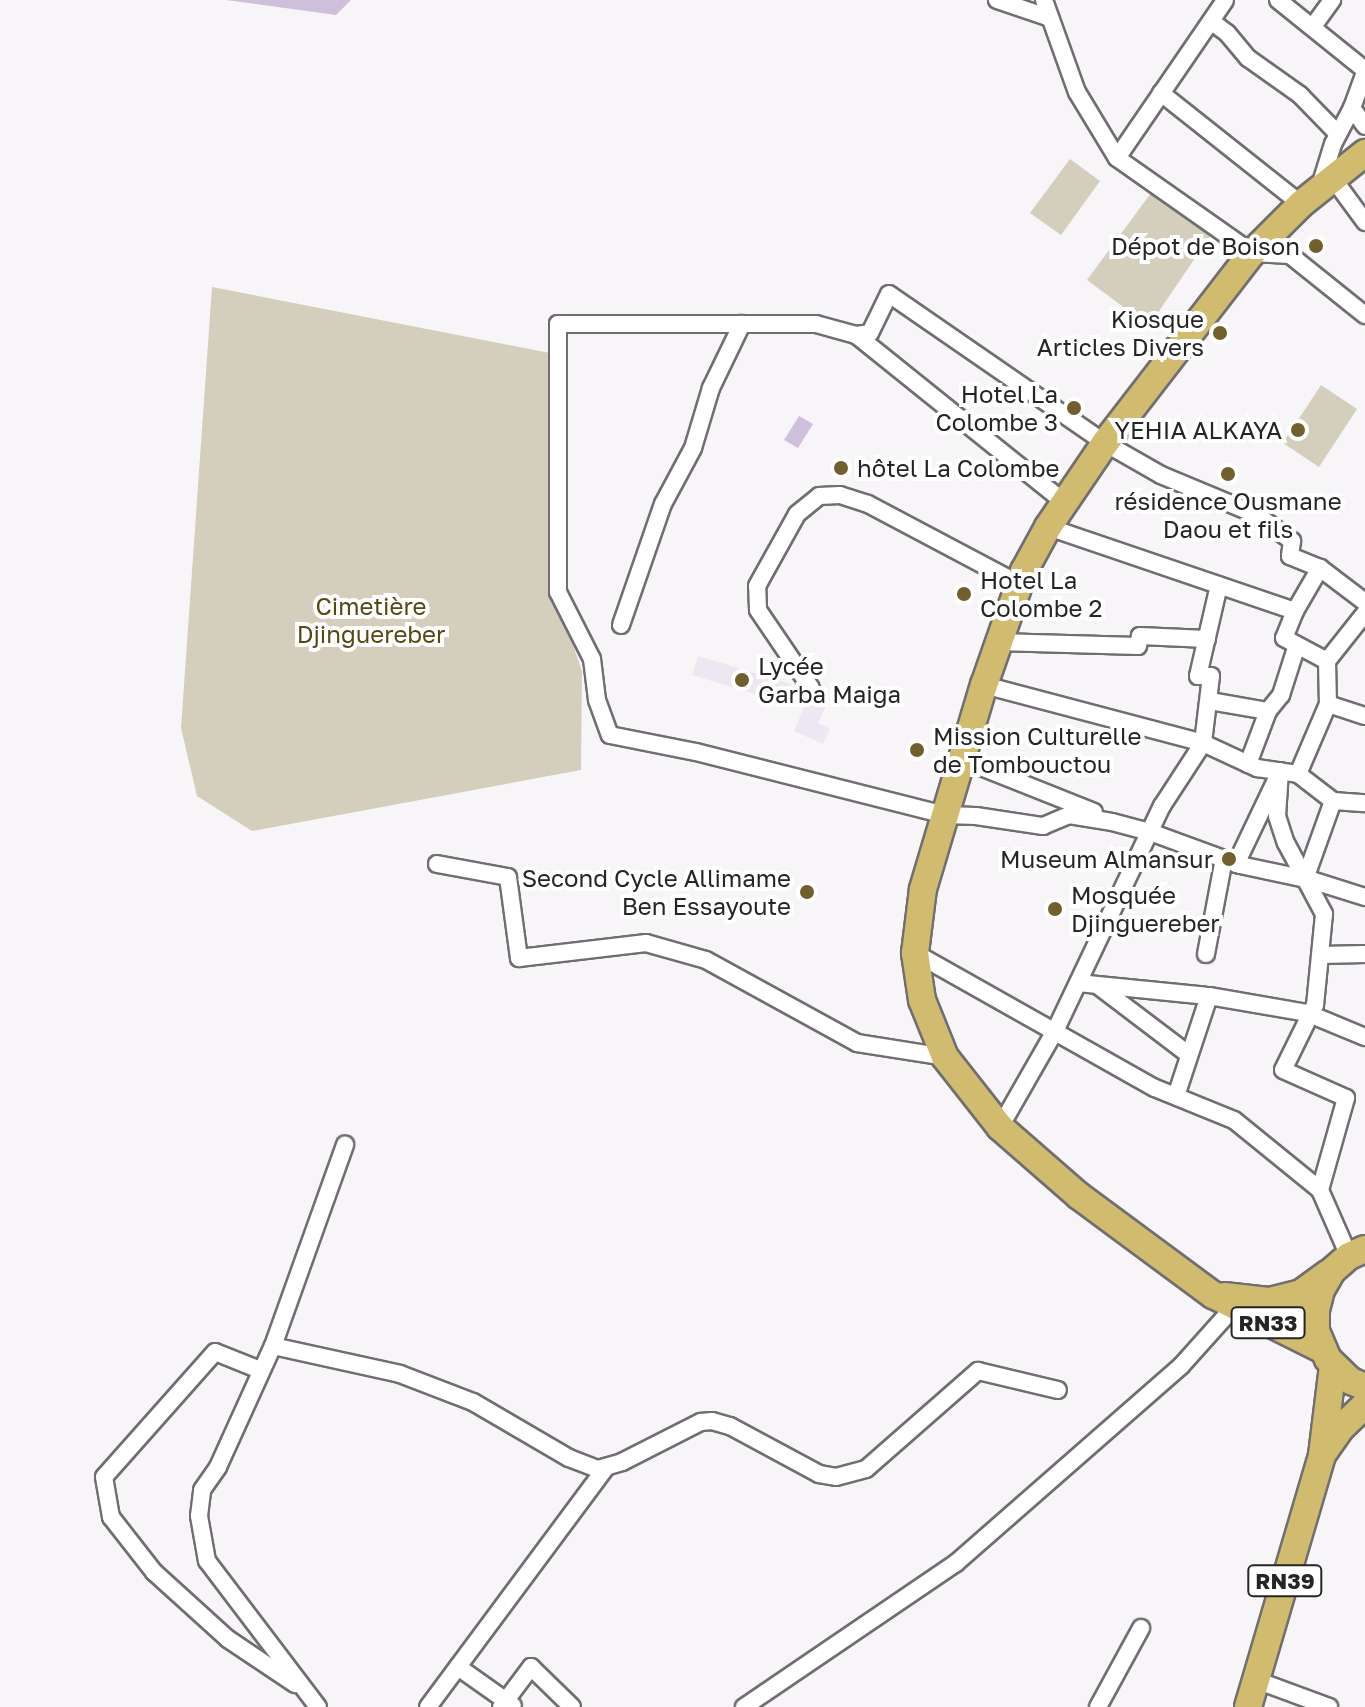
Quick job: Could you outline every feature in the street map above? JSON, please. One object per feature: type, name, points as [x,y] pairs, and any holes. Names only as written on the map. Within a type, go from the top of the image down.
[{"type":"main road","name":"RN33","points":[[1328,1358],[1292,1333],[1223,1302],[1079,1196],[1000,1127],[945,1057],[922,1000],[915,953],[923,889],[997,642],[1019,584],[1048,527],[1190,327],[1252,253],[1317,190],[1365,153]]},
{"type":"main road","points":[[1223,1302],[1269,1301],[1301,1293],[1349,1259]]},
{"type":"main road","points":[[1322,1455],[1328,1358],[1316,1310],[1321,1290],[1349,1259]]},
{"type":"main road","points":[[1328,1358],[1365,1387]]},
{"type":"main road","points":[[1322,1455],[1341,1428],[1365,1405]]},
{"type":"main road","name":"RN39","points":[[1248,1707],[1322,1455]]},
{"type":"street","points":[[997,0],[1050,18]]},
{"type":"street","points":[[1044,0],[1077,92],[1117,158],[1252,253],[1290,255],[1365,315]]},
{"type":"street","points":[[1117,158],[1225,0]]},
{"type":"street","points":[[1278,0],[1314,25],[1365,71],[1317,190]]},
{"type":"street","points":[[1314,25],[1332,0]]},
{"type":"street","points":[[1211,21],[1227,33],[1248,58],[1300,95],[1338,134]]},
{"type":"street","points":[[1161,93],[1365,222]]},
{"type":"street","points":[[1352,108],[1365,126]]},
{"type":"street","points":[[856,335],[870,333],[889,294],[1105,443],[1161,475],[1257,515],[1292,541],[1290,556],[1320,568],[1365,602]]},
{"type":"street","points":[[1064,502],[856,335],[816,324],[558,324],[558,592],[592,659],[597,700],[610,735],[696,752],[945,815],[976,816],[1043,826],[1069,815],[1143,830]]},
{"type":"street","points":[[621,625],[663,504],[693,448],[711,388],[742,324]]},
{"type":"street","points":[[811,688],[758,610],[757,586],[797,514],[819,496],[840,495],[868,504],[1019,584]]},
{"type":"street","points":[[1048,527],[1295,611]]},
{"type":"street","points":[[1320,568],[1295,611],[1284,638],[1327,661]]},
{"type":"street","points":[[1000,1127],[1055,1031],[1143,830],[1203,743],[1211,676],[1198,676],[1219,585]]},
{"type":"street","points":[[1298,774],[1328,704],[1327,661],[1365,613]]},
{"type":"street","points":[[997,642],[1138,646],[1140,636],[1207,639]]},
{"type":"street","points":[[1248,764],[1268,711],[1281,695],[1297,645]]},
{"type":"street","points":[[984,685],[1203,743],[1248,764],[1298,774],[1333,801],[1365,803]]},
{"type":"street","points":[[1210,701],[1268,711]]},
{"type":"street","points":[[1328,704],[1365,716]]},
{"type":"street","points":[[961,759],[1230,861],[1365,897]]},
{"type":"street","points":[[1206,954],[1230,861],[1280,771]]},
{"type":"street","points":[[1280,771],[1277,816],[1286,843],[1324,914],[1311,1014],[1283,1070],[1346,1098],[1320,1190]]},
{"type":"street","points":[[1305,879],[1333,801]]},
{"type":"street","points":[[437,864],[508,877],[519,958],[646,943],[706,960],[857,1043],[945,1057]]},
{"type":"street","points":[[915,953],[1155,1088],[1234,1120],[1320,1190],[1349,1259]]},
{"type":"street","points":[[1321,955],[1365,954]]},
{"type":"street","points":[[1078,983],[1209,996],[1311,1014],[1365,1037]]},
{"type":"street","points":[[1097,985],[1188,1054]]},
{"type":"street","points":[[1176,1096],[1209,996]]},
{"type":"street","points":[[318,1707],[207,1561],[199,1516],[202,1490],[218,1467],[273,1346],[345,1145]]},
{"type":"street","points":[[744,1707],[956,1563],[1181,1366],[1223,1302]]},
{"type":"street","points":[[273,1346],[400,1374],[473,1402],[584,1467],[606,1467],[622,1462],[701,1422],[712,1421],[730,1426],[819,1474],[836,1477],[866,1469],[978,1371],[1058,1390]]},
{"type":"street","points":[[260,1370],[215,1352],[104,1477],[111,1517],[154,1572],[228,1639],[306,1691]]},
{"type":"street","points":[[432,1706],[606,1467]]},
{"type":"street","points":[[1098,1707],[1141,1628]]},
{"type":"street","points":[[458,1667],[507,1705],[531,1667],[572,1707]]},
{"type":"street","points":[[1256,1680],[1329,1707]]},
{"type":"shaded area","points":[[226,0],[351,0],[336,15]]},
{"type":"shaded area","points":[[799,416],[813,424],[798,448],[784,440]]},
{"type":"shaded area","name":"Lycée Garba Maiga","points":[[698,656],[791,684],[785,703],[692,675]]},
{"type":"shaded area","points":[[808,698],[826,706],[818,723],[830,729],[823,744],[794,731]]},
{"type":"green space","points":[[1070,159],[1100,181],[1061,235],[1030,213]]},
{"type":"green space","points":[[1151,193],[1210,236],[1149,326],[1087,280]]},
{"type":"green space","name":"Cimetière Djinguereber","points":[[212,287],[550,353],[552,585],[582,671],[581,770],[252,831],[197,796],[181,728]]},
{"type":"green space","points":[[1321,385],[1357,409],[1319,467],[1283,443]]},
{"type":"place","name":"Dépot de Boison","points":[[1316,246]]},
{"type":"place","name":"Kiosque Articles Divers","points":[[1220,333]]},
{"type":"place","name":"Hotel La Colombe 3","points":[[1074,408]]},
{"type":"place","name":"YEHIA ALKAYA","points":[[1298,430]]},
{"type":"place","name":"hôtel La Colombe","points":[[841,468]]},
{"type":"place","name":"résidence Ousmane Daou et fils","points":[[1228,474]]},
{"type":"place","name":"Hotel La Colombe 2","points":[[964,594]]},
{"type":"place","name":"Lycée Garba Maiga","points":[[742,680]]},
{"type":"place","name":"Mission Culturelle de Tombouctou","points":[[917,750]]},
{"type":"place","name":"Museum Almansur","points":[[1229,859]]},
{"type":"place","name":"Second Cycle Allimame Ben Essayoute","points":[[807,892]]},
{"type":"place","name":"Mosquée Djinguereber","points":[[1055,909]]}]
